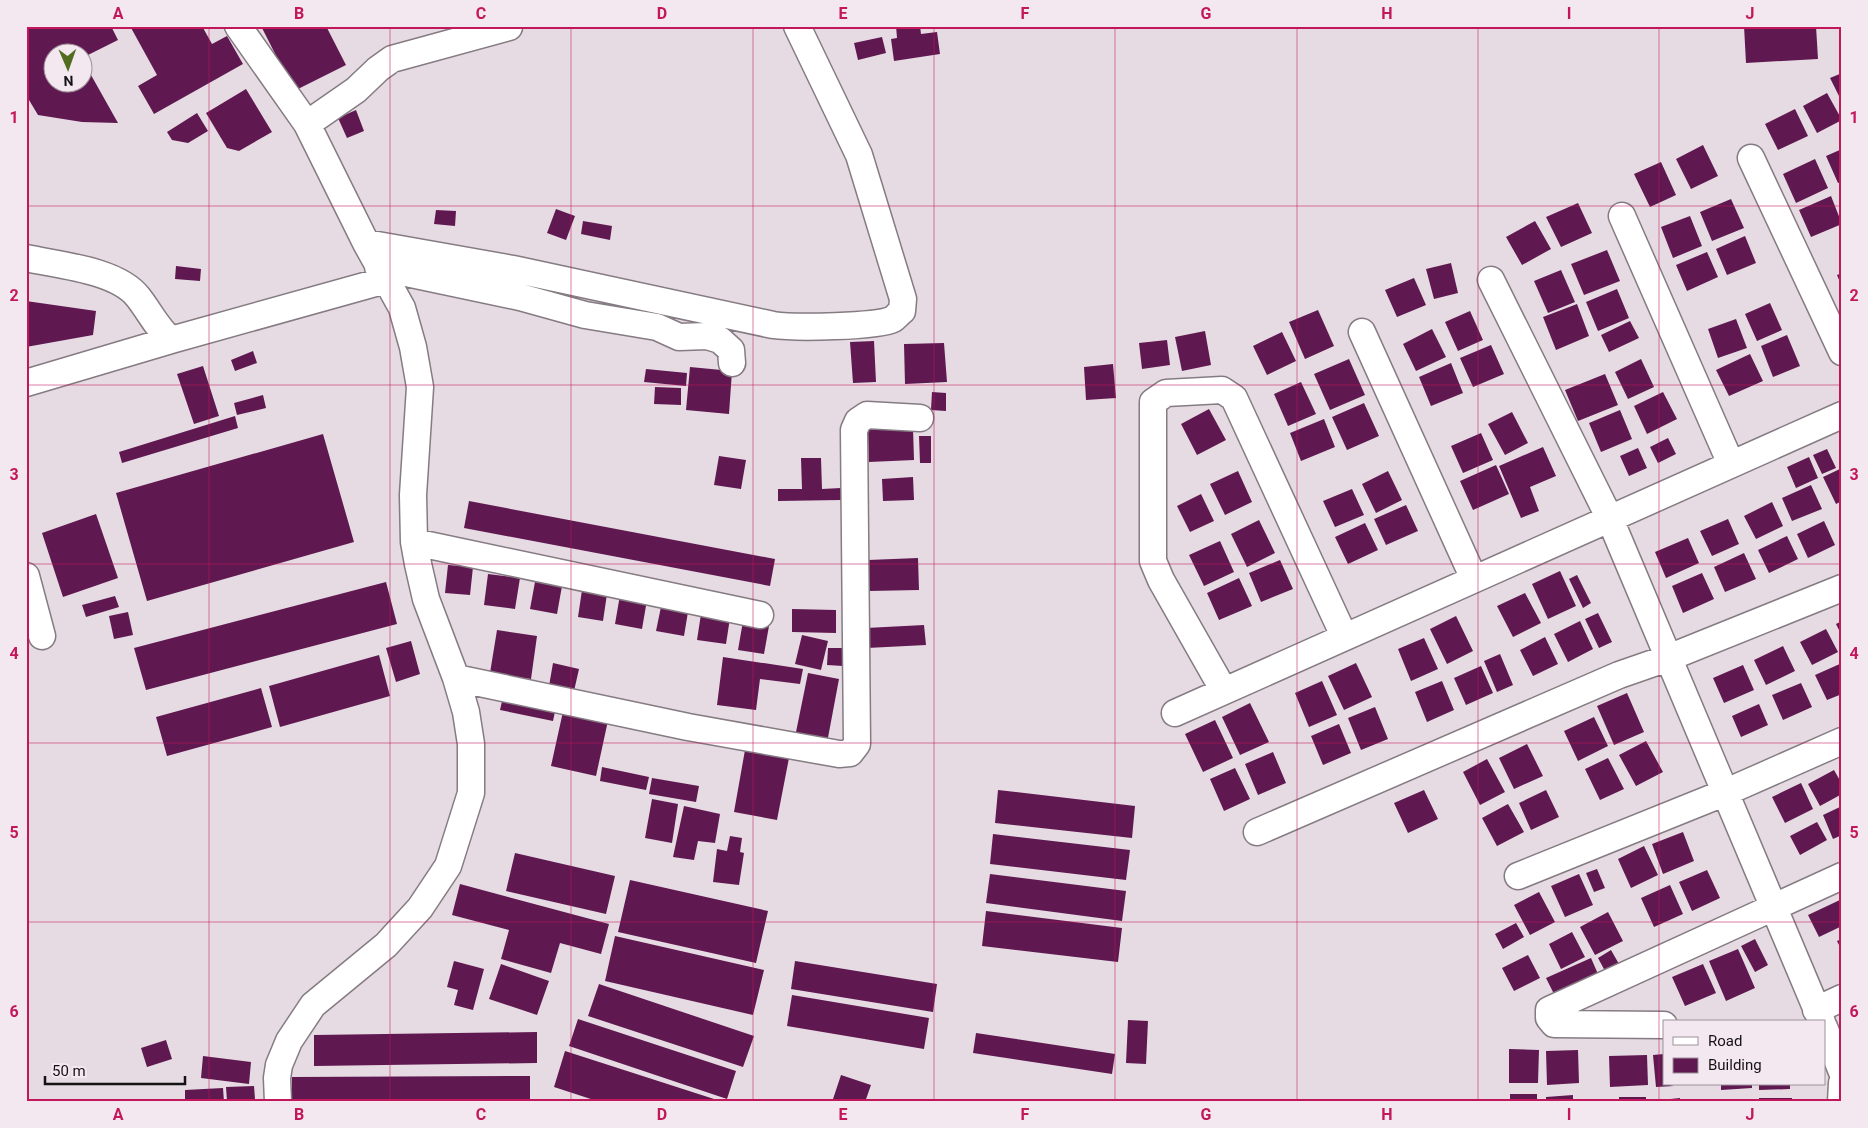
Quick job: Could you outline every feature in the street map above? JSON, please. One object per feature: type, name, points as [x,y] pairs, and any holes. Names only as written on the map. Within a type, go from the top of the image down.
[{"type":"street","points":[[238,26],[307,124],[382,274],[402,308],[413,346],[420,387],[413,495],[414,542],[426,599],[456,678],[466,712],[471,744],[471,793],[448,866],[420,908],[386,945],[312,1005],[289,1041],[279,1065],[277,1078],[278,1102]]},
{"type":"street","points":[[366,243],[513,269],[793,328],[876,323],[893,319],[902,311],[903,299],[859,155],[797,26]]},
{"type":"street","points":[[307,124],[356,90],[378,69],[392,59],[509,27]]},
{"type":"street","points":[[1751,158],[1842,352]]},
{"type":"street","points":[[1622,216],[1731,464]]},
{"type":"street","points":[[26,258],[96,273],[123,285],[138,296],[160,331],[171,340]]},
{"type":"street","points":[[26,383],[382,274],[520,297],[585,315],[657,327],[679,337],[706,336],[720,340],[730,350],[732,363]]},
{"type":"street","points":[[1491,280],[1610,519],[1821,1019],[1842,998]]},
{"type":"street","points":[[1362,332],[1474,579]]},
{"type":"street","points":[[1224,691],[1161,580],[1153,561],[1153,402],[1166,393],[1222,390],[1234,398],[1344,636]]},
{"type":"street","points":[[456,678],[693,728],[839,754],[850,752],[857,744],[854,430],[858,421],[867,415],[920,418]]},
{"type":"street","points":[[1175,713],[1842,415]]},
{"type":"street","points":[[414,542],[760,615]]},
{"type":"street","points":[[26,576],[42,636]]},
{"type":"street","points":[[1257,832],[1618,675],[1668,658],[1842,588]]},
{"type":"street","points":[[1518,876],[1724,793],[1842,741]]},
{"type":"street","points":[[1663,1025],[1554,1024],[1549,1018],[1549,1010],[1842,876]]},
{"type":"street","points":[[1826,1032],[1842,1072]]},
{"type":"street","points":[[1841,1102],[1842,1082]]},
{"type":"building","points":[[26,26],[111,26],[118,40],[92,53],[92,42],[42,42],[42,92],[92,92],[92,77],[118,123],[82,122],[38,115],[26,95]]},
{"type":"building","points":[[130,26],[202,26],[212,44],[227,36],[243,64],[154,114],[138,86],[157,75]]},
{"type":"building","points":[[261,26],[326,26],[346,65],[294,91]]},
{"type":"building","points":[[896,26],[920,26],[921,34],[937,32],[940,54],[894,61],[891,39],[897,38]]},
{"type":"building","points":[[1744,26],[1816,26],[1818,59],[1746,63]]},
{"type":"building","points":[[882,37],[886,53],[858,60],[854,43]]},
{"type":"building","points":[[1842,73],[1842,102],[1830,78]]},
{"type":"building","points":[[246,89],[272,132],[239,151],[227,148],[206,113]]},
{"type":"building","points":[[1827,93],[1842,120],[1817,133],[1803,106]]},
{"type":"building","points":[[1795,109],[1808,136],[1778,150],[1765,124]]},
{"type":"building","points":[[356,110],[364,131],[347,138],[338,118]]},
{"type":"building","points":[[197,113],[208,131],[188,143],[172,140],[167,132]]},
{"type":"building","points":[[1703,145],[1718,176],[1691,189],[1676,159]]},
{"type":"building","points":[[1842,149],[1842,182],[1838,183],[1826,156]]},
{"type":"building","points":[[1815,159],[1828,188],[1796,203],[1783,174]]},
{"type":"building","points":[[1661,162],[1676,195],[1650,207],[1634,174]]},
{"type":"building","points":[[1831,196],[1842,224],[1811,237],[1799,210]]},
{"type":"building","points":[[1731,199],[1744,228],[1712,241],[1700,212]]},
{"type":"building","points":[[1578,203],[1592,233],[1561,247],[1546,217]]},
{"type":"building","points":[[556,209],[575,216],[566,240],[547,233]]},
{"type":"building","points":[[436,210],[456,211],[455,226],[434,224]]},
{"type":"building","points":[[1690,216],[1702,246],[1673,258],[1661,227]]},
{"type":"building","points":[[583,221],[612,226],[610,240],[581,234]]},
{"type":"building","points":[[1535,221],[1551,249],[1522,265],[1506,237]]},
{"type":"building","points":[[1745,236],[1756,263],[1727,275],[1716,249]]},
{"type":"building","points":[[1607,250],[1620,281],[1584,295],[1571,264]]},
{"type":"building","points":[[1707,252],[1718,277],[1687,291],[1676,265]]},
{"type":"building","points":[[1451,263],[1458,293],[1434,299],[1426,269]]},
{"type":"building","points":[[176,266],[201,269],[200,281],[175,279]]},
{"type":"building","points":[[1561,270],[1575,302],[1548,313],[1534,281]]},
{"type":"building","points":[[1842,273],[1842,287],[1837,275]]},
{"type":"building","points":[[1414,278],[1426,305],[1397,317],[1385,290]]},
{"type":"building","points":[[1617,289],[1629,318],[1598,331],[1586,302]]},
{"type":"building","points":[[26,301],[96,311],[93,335],[26,347]]},
{"type":"building","points":[[1770,303],[1782,330],[1757,341],[1745,314]]},
{"type":"building","points":[[1577,304],[1589,336],[1556,350],[1543,317]]},
{"type":"building","points":[[1318,310],[1334,346],[1305,359],[1289,322]]},
{"type":"building","points":[[1470,311],[1483,340],[1458,351],[1445,322]]},
{"type":"building","points":[[1736,319],[1747,348],[1718,358],[1708,329]]},
{"type":"building","points":[[1630,321],[1639,338],[1609,352],[1601,335]]},
{"type":"building","points":[[1432,329],[1446,357],[1416,371],[1403,344]]},
{"type":"building","points":[[1205,331],[1211,365],[1182,371],[1175,337]]},
{"type":"building","points":[[1282,332],[1296,361],[1267,375],[1253,346]]},
{"type":"building","points":[[1787,335],[1800,366],[1773,377],[1761,346]]},
{"type":"building","points":[[1167,340],[1170,365],[1142,369],[1139,343]]},
{"type":"building","points":[[874,341],[876,382],[853,383],[850,342]]},
{"type":"building","points":[[944,343],[947,382],[905,384],[904,344]]},
{"type":"building","points":[[1491,345],[1504,374],[1473,387],[1460,358]]},
{"type":"building","points":[[253,351],[257,363],[235,371],[231,360]]},
{"type":"building","points":[[1750,354],[1763,381],[1729,396],[1716,370]]},
{"type":"building","points":[[1349,359],[1365,395],[1330,410],[1314,374]]},
{"type":"building","points":[[1641,359],[1654,387],[1628,399],[1615,372]]},
{"type":"building","points":[[1451,363],[1463,393],[1431,406],[1419,377]]},
{"type":"building","points":[[1113,364],[1116,398],[1086,400],[1084,367]]},
{"type":"building","points":[[203,366],[219,416],[194,424],[177,374]]},
{"type":"building","points":[[690,367],[732,371],[729,414],[686,410]]},
{"type":"building","points":[[646,369],[687,373],[686,386],[644,382]]},
{"type":"building","points":[[1605,374],[1618,405],[1578,421],[1565,390]]},
{"type":"building","points":[[1301,382],[1316,414],[1288,426],[1274,394]]},
{"type":"building","points":[[655,387],[681,388],[681,405],[654,404]]},
{"type":"building","points":[[932,392],[946,393],[946,411],[931,410]]},
{"type":"building","points":[[1663,392],[1677,419],[1647,434],[1634,406]]},
{"type":"building","points":[[263,395],[266,408],[237,415],[234,403]]},
{"type":"building","points":[[1364,403],[1379,436],[1347,450],[1332,417]]},
{"type":"building","points":[[1209,409],[1226,440],[1197,455],[1181,424]]},
{"type":"building","points":[[1620,410],[1632,439],[1601,452],[1589,423]]},
{"type":"building","points":[[1512,412],[1528,443],[1505,455],[1488,424]]},
{"type":"building","points":[[235,416],[238,428],[122,463],[119,452]]},
{"type":"building","points":[[1324,419],[1335,447],[1301,461],[1290,433]]},
{"type":"building","points":[[913,428],[914,460],[869,462],[868,430]]},
{"type":"building","points":[[1481,433],[1493,460],[1463,473],[1451,446]]},
{"type":"building","points":[[323,434],[354,542],[147,601],[116,493]]},
{"type":"building","points":[[919,436],[931,436],[931,463],[920,463]]},
{"type":"building","points":[[1668,438],[1676,454],[1658,463],[1650,447]]},
{"type":"building","points":[[1543,447],[1556,476],[1530,487],[1539,511],[1521,518],[1499,466]]},
{"type":"building","points":[[1638,448],[1647,468],[1629,476],[1620,456]]},
{"type":"building","points":[[1827,449],[1836,468],[1822,474],[1813,455]]},
{"type":"building","points":[[719,456],[746,460],[741,489],[714,485]]},
{"type":"building","points":[[1809,457],[1818,478],[1796,488],[1787,467]]},
{"type":"building","points":[[801,458],[821,458],[822,489],[841,488],[841,500],[778,501],[778,489],[802,489]]},
{"type":"building","points":[[1496,465],[1509,494],[1473,510],[1460,481]]},
{"type":"building","points":[[1842,468],[1842,501],[1836,504],[1823,477]]},
{"type":"building","points":[[1238,471],[1252,502],[1225,515],[1210,484]]},
{"type":"building","points":[[1388,471],[1402,500],[1376,513],[1362,484]]},
{"type":"building","points":[[913,477],[914,500],[883,501],[882,479]]},
{"type":"building","points":[[1811,485],[1822,509],[1792,521],[1782,498]]},
{"type":"building","points":[[1352,489],[1364,515],[1335,527],[1323,501]]},
{"type":"building","points":[[1201,494],[1214,521],[1190,532],[1177,506]]},
{"type":"building","points":[[469,501],[775,559],[770,586],[464,528]]},
{"type":"building","points":[[1772,502],[1783,526],[1756,539],[1744,516]]},
{"type":"building","points":[[1406,505],[1418,531],[1386,545],[1374,519]]},
{"type":"building","points":[[96,514],[118,578],[63,597],[42,533]]},
{"type":"building","points":[[1728,519],[1739,544],[1712,556],[1700,531]]},
{"type":"building","points":[[1259,520],[1275,553],[1247,567],[1231,534]]},
{"type":"building","points":[[1824,521],[1835,545],[1808,558],[1797,534]]},
{"type":"building","points":[[1365,523],[1378,550],[1348,564],[1335,537]]},
{"type":"building","points":[[1787,536],[1798,559],[1769,573],[1758,550]]},
{"type":"building","points":[[1688,538],[1699,563],[1666,578],[1655,552]]},
{"type":"building","points":[[1220,541],[1234,572],[1204,586],[1189,555]]},
{"type":"building","points":[[1744,553],[1756,579],[1725,592],[1714,567]]},
{"type":"building","points":[[918,558],[919,590],[869,591],[868,560]]},
{"type":"building","points":[[1280,560],[1293,589],[1261,602],[1249,573]]},
{"type":"building","points":[[448,565],[473,567],[470,595],[445,593]]},
{"type":"building","points":[[1560,571],[1576,606],[1548,619],[1532,584]]},
{"type":"building","points":[[1702,573],[1714,599],[1683,613],[1672,586]]},
{"type":"building","points":[[488,574],[520,578],[515,609],[484,605]]},
{"type":"building","points":[[1577,575],[1591,603],[1583,608],[1569,579]]},
{"type":"building","points":[[1239,578],[1252,606],[1219,620],[1207,593]]},
{"type":"building","points":[[386,582],[397,624],[146,690],[134,648]]},
{"type":"building","points":[[535,582],[562,586],[557,614],[530,609]]},
{"type":"building","points":[[582,590],[607,594],[603,621],[578,617]]},
{"type":"building","points":[[1525,593],[1541,623],[1513,637],[1497,606]]},
{"type":"building","points":[[620,595],[647,600],[642,629],[615,624]]},
{"type":"building","points":[[115,596],[119,607],[86,617],[82,605]]},
{"type":"building","points":[[662,602],[689,606],[684,636],[656,631]]},
{"type":"building","points":[[792,609],[836,610],[836,633],[792,632]]},
{"type":"building","points":[[128,612],[133,635],[114,639],[109,616]]},
{"type":"building","points":[[1598,613],[1612,642],[1599,648],[1585,619]]},
{"type":"building","points":[[701,614],[730,618],[726,644],[697,640]]},
{"type":"building","points":[[1456,616],[1473,651],[1447,664],[1430,629]]},
{"type":"building","points":[[743,621],[769,626],[764,654],[738,650]]},
{"type":"building","points":[[1580,621],[1593,649],[1568,662],[1554,634]]},
{"type":"building","points":[[1842,621],[1842,636],[1836,624]]},
{"type":"building","points":[[924,625],[926,645],[867,648],[866,628]]},
{"type":"building","points":[[1826,629],[1838,652],[1812,665],[1800,642]]},
{"type":"building","points":[[497,630],[537,636],[531,679],[490,673]]},
{"type":"building","points":[[802,635],[828,641],[821,670],[795,664]]},
{"type":"building","points":[[1545,637],[1558,664],[1533,676],[1520,650]]},
{"type":"building","points":[[1424,638],[1438,669],[1411,681],[1398,649]]},
{"type":"building","points":[[411,641],[420,674],[396,682],[386,648]]},
{"type":"building","points":[[1783,646],[1795,671],[1766,685],[1754,660]]},
{"type":"building","points":[[828,648],[844,648],[843,666],[827,665]]},
{"type":"building","points":[[1500,654],[1513,685],[1497,692],[1484,661]]},
{"type":"building","points":[[379,655],[390,696],[280,727],[269,686]]},
{"type":"building","points":[[723,657],[803,669],[800,684],[760,679],[756,710],[717,705]]},
{"type":"building","points":[[553,663],[579,669],[574,691],[549,686]]},
{"type":"building","points":[[1356,663],[1372,697],[1344,710],[1328,676]]},
{"type":"building","points":[[1842,663],[1842,694],[1827,700],[1815,675]]},
{"type":"building","points":[[1743,665],[1754,690],[1724,703],[1713,678]]},
{"type":"building","points":[[1481,666],[1493,693],[1466,705],[1454,678]]},
{"type":"building","points":[[808,673],[839,679],[827,743],[795,737]]},
{"type":"building","points":[[1322,681],[1337,715],[1309,727],[1295,693]]},
{"type":"building","points":[[1442,681],[1454,710],[1427,722],[1415,692]]},
{"type":"building","points":[[1801,683],[1812,707],[1783,720],[1772,695]]},
{"type":"building","points":[[261,688],[272,727],[167,756],[156,717]]},
{"type":"building","points":[[1627,693],[1644,732],[1614,745],[1597,706]]},
{"type":"building","points":[[503,697],[556,707],[553,721],[500,710]]},
{"type":"building","points":[[1250,703],[1269,742],[1240,755],[1222,717]]},
{"type":"building","points":[[1759,704],[1768,725],[1741,737],[1732,716]]},
{"type":"building","points":[[564,707],[609,716],[596,776],[551,766]]},
{"type":"building","points":[[1375,707],[1388,739],[1361,750],[1348,718]]},
{"type":"building","points":[[1594,717],[1608,746],[1578,761],[1564,731]]},
{"type":"building","points":[[1215,720],[1233,758],[1203,772],[1185,734]]},
{"type":"building","points":[[1339,724],[1351,753],[1323,765],[1311,736]]},
{"type":"building","points":[[1646,741],[1663,772],[1636,786],[1619,755]]},
{"type":"building","points":[[1527,744],[1543,776],[1514,789],[1499,758]]},
{"type":"building","points":[[745,750],[789,758],[777,820],[734,812]]},
{"type":"building","points":[[1273,752],[1286,783],[1258,795],[1245,764]]},
{"type":"building","points":[[1608,758],[1624,789],[1600,800],[1585,769]]},
{"type":"building","points":[[1487,759],[1505,792],[1480,805],[1463,772]]},
{"type":"building","points":[[602,767],[649,777],[646,790],[600,781]]},
{"type":"building","points":[[1235,768],[1250,799],[1224,811],[1210,779]]},
{"type":"building","points":[[1834,770],[1842,784],[1842,794],[1820,806],[1808,784]]},
{"type":"building","points":[[652,778],[699,786],[696,802],[649,794]]},
{"type":"building","points":[[1801,783],[1813,809],[1785,823],[1772,797]]},
{"type":"building","points":[[998,790],[1135,806],[1132,838],[995,823]]},
{"type":"building","points":[[1424,790],[1438,819],[1408,833],[1394,803]]},
{"type":"building","points":[[1546,790],[1559,817],[1531,830],[1519,803]]},
{"type":"building","points":[[652,799],[678,804],[672,843],[645,838]]},
{"type":"building","points":[[1508,804],[1524,832],[1497,846],[1482,818]]},
{"type":"building","points":[[684,806],[720,814],[715,843],[698,841],[694,860],[673,857]]},
{"type":"building","points":[[1842,806],[1842,835],[1833,839],[1823,815]]},
{"type":"building","points":[[1817,822],[1827,840],[1800,855],[1790,836]]},
{"type":"building","points":[[1683,832],[1694,861],[1663,874],[1652,844]]},
{"type":"building","points":[[993,834],[1130,850],[1126,880],[990,864]]},
{"type":"building","points":[[730,836],[742,838],[740,852],[744,853],[739,885],[713,882],[717,849],[727,851]]},
{"type":"building","points":[[1644,846],[1658,875],[1631,888],[1618,859]]},
{"type":"building","points":[[515,853],[615,876],[606,914],[506,891]]},
{"type":"building","points":[[1597,869],[1605,888],[1594,892],[1586,873]]},
{"type":"building","points":[[1707,870],[1720,898],[1692,911],[1679,882]]},
{"type":"building","points":[[990,874],[1126,891],[1122,921],[986,903]]},
{"type":"building","points":[[1579,874],[1593,905],[1565,917],[1551,886]]},
{"type":"building","points":[[630,880],[768,911],[756,963],[618,932]]},
{"type":"building","points":[[460,884],[609,924],[601,954],[560,943],[551,973],[501,959],[509,930],[452,915]]},
{"type":"building","points":[[1670,885],[1683,914],[1654,927],[1641,898]]},
{"type":"building","points":[[1539,892],[1555,922],[1530,935],[1514,905]]},
{"type":"building","points":[[1842,899],[1842,926],[1819,937],[1808,915]]},
{"type":"building","points":[[986,911],[1122,928],[1118,962],[982,946]]},
{"type":"building","points":[[1608,912],[1623,941],[1595,955],[1580,927]]},
{"type":"building","points":[[1516,923],[1524,937],[1503,949],[1495,934]]},
{"type":"building","points":[[1572,932],[1585,957],[1561,969],[1549,944]]},
{"type":"building","points":[[615,936],[764,970],[753,1015],[605,981]]},
{"type":"building","points":[[1755,939],[1768,965],[1755,972],[1741,946]]},
{"type":"building","points":[[1842,939],[1842,951],[1837,941]]},
{"type":"building","points":[[1738,949],[1755,988],[1726,1001],[1709,961]]},
{"type":"building","points":[[1611,950],[1619,964],[1605,971],[1598,958]]},
{"type":"building","points":[[1528,955],[1540,978],[1514,991],[1502,968]]},
{"type":"building","points":[[1591,958],[1598,974],[1554,994],[1546,978]]},
{"type":"building","points":[[454,961],[484,969],[473,1010],[454,1005],[458,990],[447,987]]},
{"type":"building","points":[[795,961],[937,984],[933,1012],[791,989]]},
{"type":"building","points":[[501,964],[549,981],[537,1015],[489,999]]},
{"type":"building","points":[[1703,964],[1716,993],[1685,1006],[1672,977]]},
{"type":"building","points":[[599,984],[754,1036],[743,1067],[588,1016]]},
{"type":"building","points":[[792,995],[929,1018],[924,1049],[787,1026]]},
{"type":"building","points":[[578,1019],[736,1071],[727,1099],[569,1046]]},
{"type":"building","points":[[1128,1020],[1148,1021],[1146,1064],[1126,1063]]},
{"type":"building","points":[[537,1032],[537,1063],[314,1066],[314,1035]]},
{"type":"building","points":[[976,1033],[1115,1054],[1112,1074],[973,1053]]},
{"type":"building","points":[[166,1040],[172,1059],[147,1067],[141,1048]]},
{"type":"building","points":[[1509,1049],[1539,1050],[1538,1083],[1509,1083]]},
{"type":"building","points":[[1578,1050],[1579,1083],[1547,1085],[1546,1051]]},
{"type":"building","points":[[565,1051],[714,1099],[714,1102],[600,1102],[554,1087]]},
{"type":"building","points":[[1663,1054],[1663,1086],[1674,1086],[1656,1087],[1653,1055]]},
{"type":"building","points":[[1647,1055],[1648,1085],[1610,1087],[1609,1056]]},
{"type":"building","points":[[203,1056],[251,1062],[249,1084],[201,1078]]},
{"type":"building","points":[[841,1075],[871,1085],[865,1102],[832,1102]]},
{"type":"building","points":[[530,1076],[530,1102],[292,1102],[292,1077]]},
{"type":"building","points":[[254,1086],[255,1099],[227,1101],[226,1087]]},
{"type":"building","points":[[1721,1086],[1752,1086],[1752,1088],[1721,1090]]},
{"type":"building","points":[[1759,1086],[1790,1086],[1790,1089],[1759,1090]]},
{"type":"building","points":[[223,1088],[224,1102],[185,1102],[185,1090]]},
{"type":"building","points":[[1510,1094],[1537,1094],[1537,1102],[1510,1102]]},
{"type":"building","points":[[1573,1095],[1573,1102],[1546,1102],[1546,1097]]},
{"type":"building","points":[[1619,1097],[1646,1097],[1646,1102],[1619,1102]]},
{"type":"building","points":[[1680,1098],[1680,1102],[1661,1102],[1661,1100]]},
{"type":"building","points":[[1759,1098],[1792,1098],[1792,1102],[1759,1102]]}]
